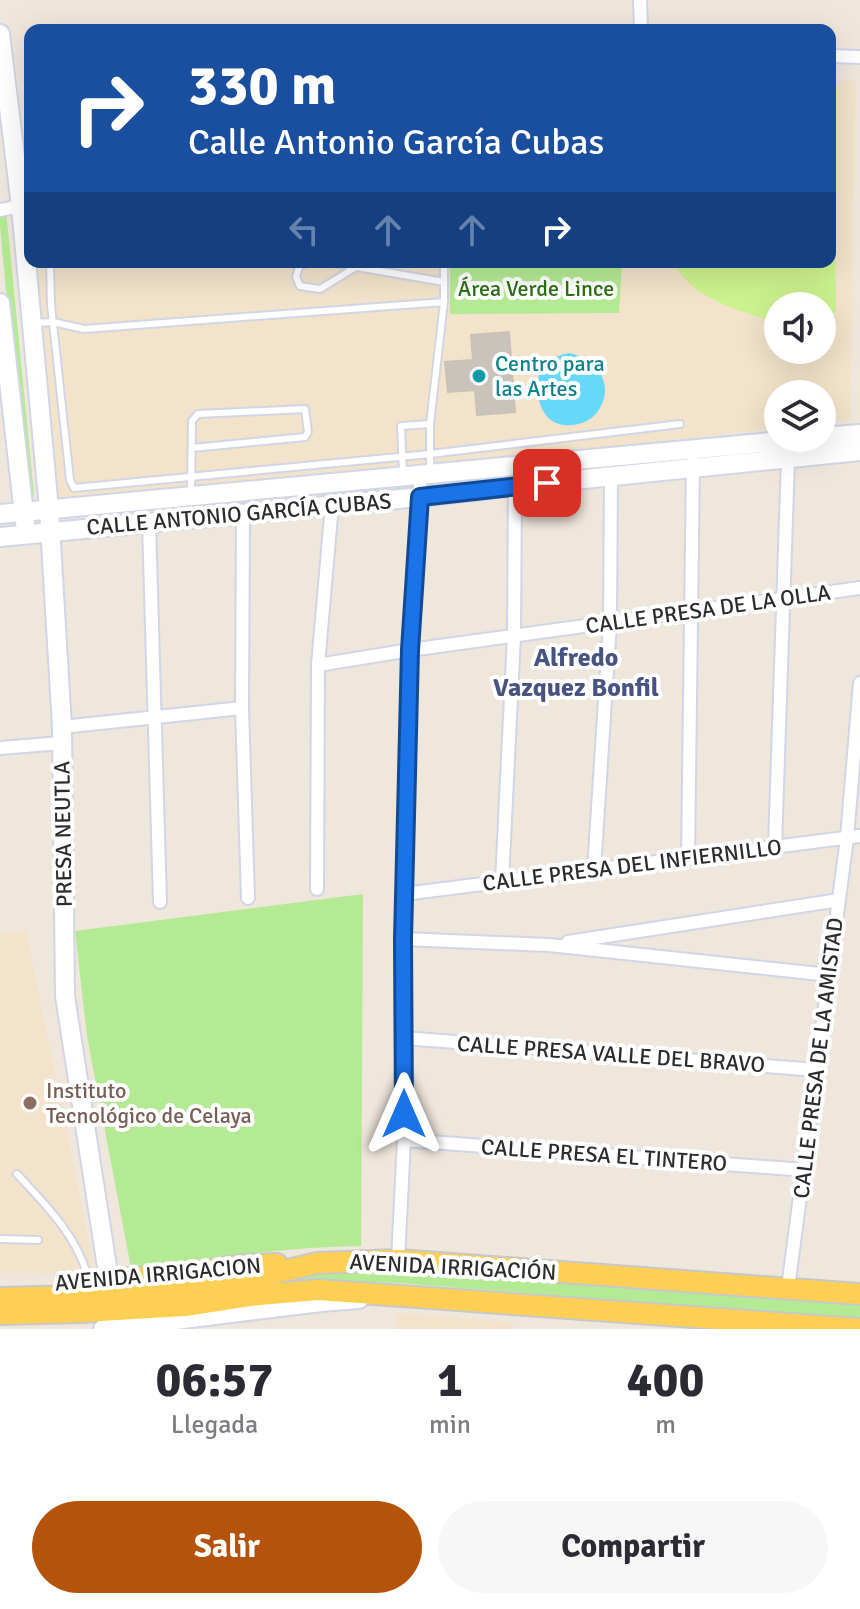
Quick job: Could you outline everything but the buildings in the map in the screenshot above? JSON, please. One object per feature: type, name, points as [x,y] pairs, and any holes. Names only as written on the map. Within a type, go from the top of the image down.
[{"type":"main road","name":"AVENIDA IRRIGACIÓN","points":[[0,1314],[82,1312],[183,1298],[317,1263],[398,1260],[860,1294]]},
{"type":"main road","name":"AVENIDA IRRIGACION","points":[[0,1285],[179,1275],[242,1265],[317,1263]]},
{"type":"main road","name":"AVENIDA IRRIGACIÓN","points":[[0,1298],[183,1298],[318,1290],[860,1329]]},
{"type":"street","points":[[640,0],[641,24]]},
{"type":"street","name":"PRESA NEUTLA","points":[[0,34],[24,220]]},
{"type":"street","points":[[836,56],[860,57]]},
{"type":"street","points":[[0,210],[21,206]]},
{"type":"street","name":"PRESA NEUTLA","points":[[34,268],[39,290],[32,323],[49,509],[61,735],[65,996],[99,1281]]},
{"type":"street","points":[[0,303],[26,534]]},
{"type":"street","points":[[836,436],[860,434]]},
{"type":"street","name":"CALLE ANTONIO GARCÍA CUBAS","points":[[0,537],[611,476],[764,446]]},
{"type":"street","name":"CALLE ANTONIO GARCÍA CUBAS","points":[[0,514],[418,476],[693,458],[788,459],[860,451]]},
{"type":"street","points":[[688,859],[693,458]]},
{"type":"street","points":[[775,846],[788,459]]},
{"type":"street","points":[[398,1260],[404,1140],[403,939],[410,650],[420,497],[418,476]]},
{"type":"street","points":[[594,870],[610,623],[611,476]]},
{"type":"street","points":[[502,881],[514,636],[515,486]]},
{"type":"street","points":[[317,889],[318,665],[332,504]]},
{"type":"street","points":[[243,515],[242,708],[248,898]]},
{"type":"street","points":[[149,523],[160,902]]},
{"type":"street","name":"CALLE PRESA DE LA OLLA","points":[[318,665],[860,588]]},
{"type":"street","name":"CALLE PRESA DE LA AMISTAD","points":[[788,1288],[839,900],[854,837],[860,683]]},
{"type":"street","points":[[0,748],[155,719],[242,708]]},
{"type":"street","name":"CALLE PRESA DEL INFIERNILLO","points":[[404,894],[854,837]]},
{"type":"street","points":[[549,945],[839,900]]},
{"type":"street","points":[[403,939],[549,945],[829,975]]},
{"type":"street","name":"CALLE PRESA VALLE DEL BRAVO","points":[[404,1038],[817,1070]]},
{"type":"street","name":"CALLE PRESA EL TINTERO","points":[[404,1140],[804,1170]]},
{"type":"street","name":"AVENIDA IRRIGACION","points":[[103,1329],[321,1302],[408,1296]]},
{"type":"lane","points":[[48,268],[39,290],[53,322],[70,480],[74,488],[402,457],[680,424]]},
{"type":"lane","points":[[299,268],[296,277],[300,286],[320,289],[354,268]]},
{"type":"lane","points":[[362,268],[444,282]]},
{"type":"lane","points":[[430,424],[401,426],[402,457],[418,476],[430,454],[430,424],[444,302],[444,268]]},
{"type":"lane","points":[[32,323],[53,322],[84,329],[444,302]]},
{"type":"lane","points":[[192,448],[305,437],[308,432],[305,409],[198,414],[192,421],[192,448],[192,497]]},
{"type":"lane","points":[[17,1174],[57,1218],[86,1267],[99,1281]]},
{"type":"lane","points":[[0,1239],[38,1240]]},
{"type":"shaded area","points":[[855,80],[850,420],[836,422],[836,380],[764,380],[764,430],[430,466],[56,498],[33,268],[836,268],[836,82]]},
{"type":"shaded area","name":"Instituto Tecnológico de Celaya","points":[[26,931],[95,1273],[0,1272],[0,934]]},
{"type":"shaded area","points":[[397,1313],[513,1323],[511,1329],[396,1329]]},
{"type":"green space","points":[[6,210],[34,494],[30,502],[25,496],[0,226],[0,212]]},
{"type":"green space","name":"Área Verde Lince","points":[[450,268],[622,268],[619,313],[450,314]]},
{"type":"green space","points":[[677,268],[835,268],[836,292],[764,292],[764,318],[718,302],[692,286]]},
{"type":"green space","points":[[363,894],[361,1246],[274,1251],[131,1268],[87,1036],[75,931]]},
{"type":"green space","points":[[343,1268],[496,1275],[860,1302],[860,1320],[398,1283],[265,1282]]},
{"type":"water","points":[[569,353],[594,366],[604,381],[605,389],[596,414],[585,422],[564,425],[546,415],[539,401],[537,384],[546,362]]},
{"type":"place","name":"Centro para las Artes","points":[[479,376]]},
{"type":"place","name":"Instituto Tecnológico de Celaya","points":[[30,1103]]},
{"type":"district","name":"Alfredo Vazquez Bonfil","points":[[576,673]]},
{"type":"route","points":[[404,1114],[403,939],[410,650],[420,497],[547,483]]}]
